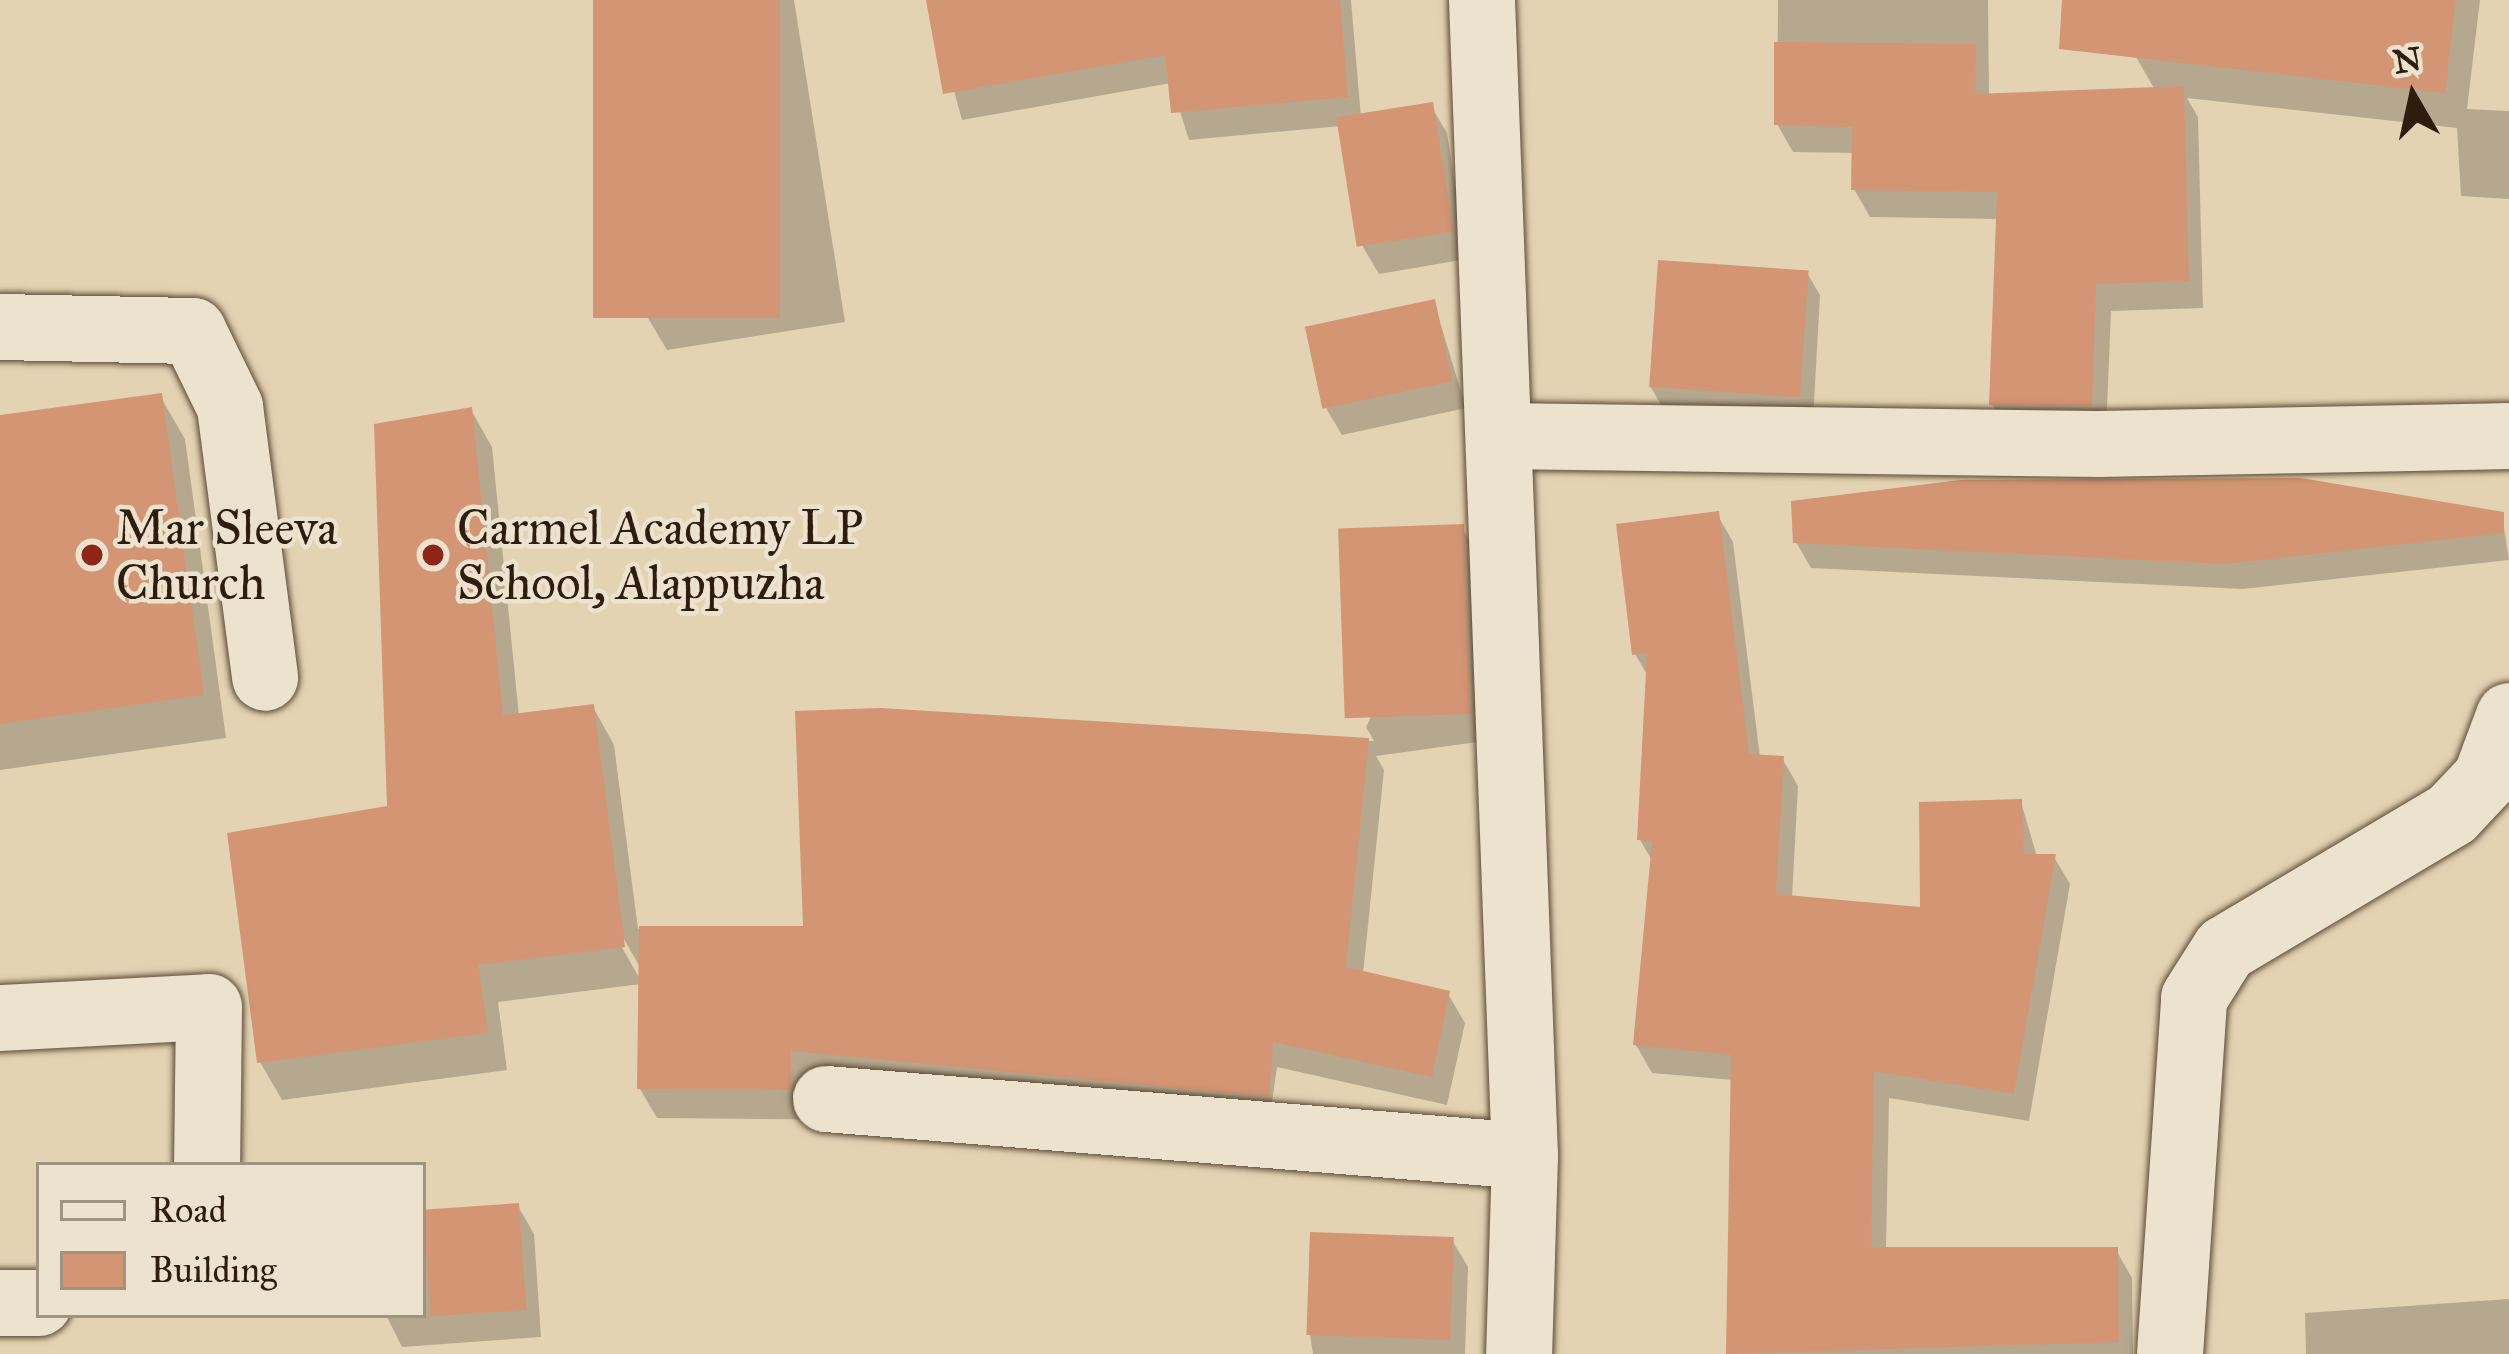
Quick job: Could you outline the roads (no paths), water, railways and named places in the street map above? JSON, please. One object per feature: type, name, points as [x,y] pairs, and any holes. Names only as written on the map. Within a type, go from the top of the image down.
[{"type":"street","points":[[1482,0],[1525,1156],[1519,1354]]},
{"type":"street","points":[[0,327],[193,331],[230,407],[265,678]]},
{"type":"street","points":[[1501,436],[2098,445],[2509,436]]},
{"type":"street","points":[[2170,1354],[2194,998],[2225,949],[2452,814],[2486,778],[2509,716]]},
{"type":"street","points":[[0,1018],[209,1006],[208,1162]]},
{"type":"street","points":[[826,1099],[1525,1156]]},
{"type":"street","points":[[0,1303],[36,1303]]},
{"type":"place","name":"Mar Sleeva Church","points":[[92,555]]},
{"type":"place","name":"Carmel Academy LP School, Alappuzha","points":[[433,555]]}]
